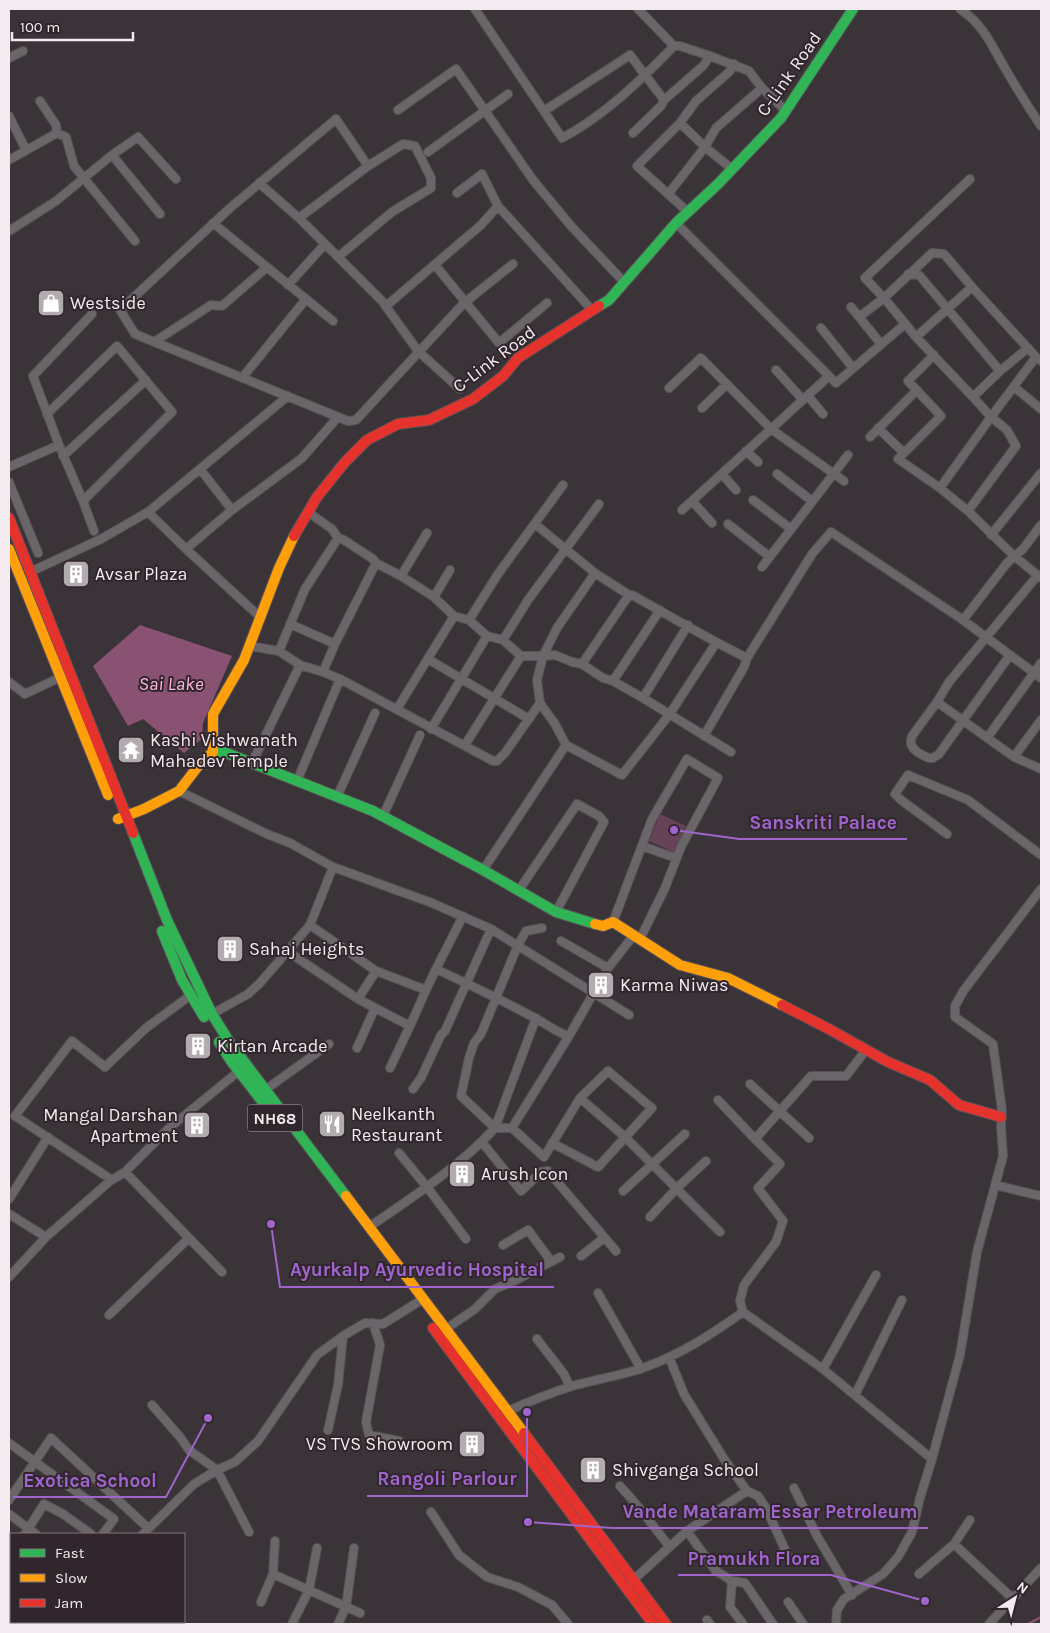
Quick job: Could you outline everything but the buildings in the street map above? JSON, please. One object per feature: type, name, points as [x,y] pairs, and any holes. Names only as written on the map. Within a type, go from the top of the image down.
[{"type":"main road","name":"C-Link Road","points":[[213,752],[213,714],[244,660],[279,568],[317,497],[345,462],[367,440],[398,424],[429,420],[473,399],[503,376],[518,358],[610,300],[676,223],[781,118],[853,9]]},
{"type":"main road","name":"NH68","points":[[9,518],[30,572],[65,675]]},
{"type":"main road","name":"NH68","points":[[9,549],[65,675],[122,818],[182,980],[231,1062],[420,1302],[629,1583],[666,1624]]},
{"type":"main road","points":[[122,818],[179,791],[199,765],[213,752],[224,752],[382,816],[483,870],[556,912],[603,926],[613,922],[680,965],[728,978],[888,1062],[930,1080],[959,1105],[1001,1117]]},
{"type":"main road","name":"NH68","points":[[122,818],[167,920],[212,1014],[230,1043],[369,1227],[420,1302],[446,1329],[508,1411],[629,1583],[653,1624]]},
{"type":"street","points":[[475,9],[562,138],[580,128],[645,76],[674,46]]},
{"type":"street","points":[[638,9],[674,46],[680,46],[749,71],[762,88],[786,111]]},
{"type":"street","points":[[960,9],[974,19],[992,44],[1006,71],[1041,126]]},
{"type":"street","points":[[9,58],[23,50]]},
{"type":"street","points":[[544,111],[630,55],[664,100]]},
{"type":"street","points":[[633,133],[661,106],[664,100],[703,66],[710,56]]},
{"type":"street","points":[[688,212],[637,166],[680,123],[696,101],[729,72],[734,64]]},
{"type":"street","points":[[398,110],[456,68],[533,180],[571,226],[624,282]]},
{"type":"street","points":[[669,193],[705,148],[716,128],[762,88]]},
{"type":"street","points":[[428,152],[508,94]]},
{"type":"street","points":[[40,102],[56,125],[57,133]]},
{"type":"street","points":[[9,116],[26,150]]},
{"type":"street","points":[[368,166],[336,120],[213,223],[120,310],[135,334],[348,421],[356,420],[464,303],[513,264]]},
{"type":"street","points":[[680,123],[705,148],[732,169]]},
{"type":"street","points":[[9,160],[57,133]]},
{"type":"street","points":[[57,133],[66,137],[74,166],[135,241]]},
{"type":"street","points":[[9,231],[56,201],[112,155],[138,137],[176,179]]},
{"type":"street","points":[[299,218],[368,166],[403,144],[415,146],[431,178],[431,188],[392,212],[338,257]]},
{"type":"street","points":[[112,155],[160,214]]},
{"type":"street","points":[[457,193],[482,174],[498,206],[592,310]]},
{"type":"street","points":[[968,512],[1016,446],[1007,430],[991,417],[916,337],[865,278],[970,179]]},
{"type":"street","points":[[259,183],[326,244],[386,306],[418,351],[460,389]]},
{"type":"street","points":[[386,306],[481,225],[498,206]]},
{"type":"street","points":[[213,223],[333,321]]},
{"type":"street","points":[[676,223],[836,382],[905,324]]},
{"type":"street","points":[[288,285],[326,244]]},
{"type":"street","points":[[859,317],[884,298],[932,253],[944,254],[1039,359],[1014,386],[940,488]]},
{"type":"street","points":[[435,265],[464,303],[499,343],[547,303]]},
{"type":"street","points":[[154,342],[211,305],[222,306],[267,267]]},
{"type":"street","points":[[908,274],[919,275],[1000,371]]},
{"type":"street","points":[[916,337],[972,287]]},
{"type":"street","points":[[242,378],[306,299]]},
{"type":"street","points":[[851,307],[881,344]]},
{"type":"street","points":[[92,314],[33,376],[94,531]]},
{"type":"street","points":[[821,328],[853,368]]},
{"type":"street","points":[[47,414],[117,346],[172,412],[83,501]]},
{"type":"street","points":[[973,397],[1028,348]]},
{"type":"street","points":[[934,355],[908,381],[942,416],[898,459],[940,488],[1014,556],[1040,576],[949,682],[912,736],[910,745],[929,758],[939,754],[1010,655]]},
{"type":"street","points":[[670,388],[701,358],[771,429],[844,482]]},
{"type":"street","points":[[776,370],[823,414]]},
{"type":"street","points":[[682,510],[829,376]]},
{"type":"street","points":[[63,456],[146,380]]},
{"type":"street","points":[[702,408],[727,384]]},
{"type":"street","points":[[1014,386],[1041,409]]},
{"type":"street","points":[[870,437],[917,390]]},
{"type":"street","points":[[30,572],[101,539],[148,512],[288,396]]},
{"type":"street","points":[[186,549],[232,510],[302,458],[338,417]]},
{"type":"street","points":[[878,428],[904,453]]},
{"type":"street","points":[[9,467],[59,445]]},
{"type":"street","points":[[746,451],[758,462]]},
{"type":"street","points":[[762,567],[848,454]]},
{"type":"street","points":[[200,469],[232,510]]},
{"type":"street","points":[[991,535],[1041,473]]},
{"type":"street","points":[[722,474],[736,490]]},
{"type":"street","points":[[777,474],[812,500]]},
{"type":"street","points":[[9,482],[38,553]]},
{"type":"street","points":[[468,620],[498,574],[563,485]]},
{"type":"street","points":[[753,500],[791,529]]},
{"type":"street","points":[[692,501],[712,523]]},
{"type":"street","points":[[503,640],[528,600],[599,504]]},
{"type":"street","points":[[148,512],[260,617]]},
{"type":"street","points":[[308,512],[332,529],[338,538],[434,597],[454,616],[468,620],[487,636],[503,640],[522,656],[556,654],[572,662],[582,664],[603,678],[614,681],[643,698],[731,752]]},
{"type":"street","points":[[535,524],[595,573],[629,595],[747,658]]},
{"type":"street","points":[[728,524],[770,557]]},
{"type":"street","points":[[963,620],[1007,563],[1024,549],[1041,525]]},
{"type":"street","points":[[704,736],[744,667],[747,658],[812,554],[831,532],[963,620],[1041,678]]},
{"type":"street","points":[[401,576],[427,533]]},
{"type":"street","points":[[279,651],[305,589],[338,538]]},
{"type":"street","points":[[323,672],[334,644],[376,563]]},
{"type":"street","points":[[434,597],[450,570]]},
{"type":"street","points":[[595,573],[557,628],[543,656],[537,680],[540,704],[555,724],[566,745],[622,775],[669,715],[716,643]]},
{"type":"street","points":[[582,664],[629,595]]},
{"type":"street","points":[[614,681],[660,610]]},
{"type":"street","points":[[397,709],[454,616]]},
{"type":"street","points":[[290,624],[334,644]]},
{"type":"street","points":[[643,698],[688,625]]},
{"type":"street","points":[[431,730],[487,636]]},
{"type":"street","points":[[249,646],[279,651],[300,665],[323,672],[340,680],[397,709],[431,730],[466,746],[486,759],[497,762],[540,704]]},
{"type":"street","points":[[466,746],[522,656]]},
{"type":"street","points":[[428,659],[494,700],[529,719]]},
{"type":"street","points":[[987,738],[1041,663]]},
{"type":"street","points":[[252,763],[300,665]]},
{"type":"street","points":[[9,682],[25,694],[65,675]]},
{"type":"street","points":[[298,781],[340,680]]},
{"type":"street","points":[[937,702],[1014,758],[1041,769]]},
{"type":"street","points":[[337,797],[375,713]]},
{"type":"street","points":[[1014,758],[1041,720]]},
{"type":"street","points":[[382,816],[420,735]]},
{"type":"street","points":[[483,870],[566,745]]},
{"type":"street","points":[[512,1128],[569,1036],[608,968],[637,937],[665,888],[681,847],[718,778],[687,759],[652,819],[613,922]]},
{"type":"street","points":[[947,834],[895,794],[908,774],[968,800],[1041,855]]},
{"type":"street","points":[[179,791],[267,834],[290,843],[333,867],[432,903],[491,929],[629,1015]]},
{"type":"street","points":[[518,890],[577,804],[599,816],[604,822],[556,912]]},
{"type":"street","points":[[642,846],[676,858]]},
{"type":"street","points":[[212,1014],[248,994],[260,983],[310,925],[333,867]]},
{"type":"street","points":[[838,1623],[837,1610],[844,1600],[883,1574],[898,1557],[912,1532],[960,1355],[977,1252],[1003,1156],[993,1044],[955,1017],[955,1006],[964,990],[1041,890]]},
{"type":"street","points":[[390,1068],[463,916]]},
{"type":"street","points":[[310,925],[376,971],[426,990]]},
{"type":"street","points":[[542,928],[526,931],[518,945],[481,1034],[474,1043],[461,1096],[495,1128],[512,1128],[544,1156],[580,1098],[608,1071],[652,1108],[598,1167],[552,1144]]},
{"type":"street","points":[[414,1089],[441,1035],[445,1031],[491,929]]},
{"type":"street","points":[[561,941],[608,968]]},
{"type":"street","points":[[287,951],[358,998],[410,1026]]},
{"type":"street","points":[[436,969],[497,998],[569,1036]]},
{"type":"street","points":[[358,998],[376,971]]},
{"type":"street","points":[[112,1180],[15,1116],[72,1041],[105,1067],[146,1028],[191,995]]},
{"type":"street","points":[[357,1048],[375,1008]]},
{"type":"street","points":[[369,1227],[427,1187],[482,1142],[495,1128],[536,1018]]},
{"type":"street","points":[[265,1090],[329,1044]]},
{"type":"street","points":[[755,1139],[811,1076],[846,1076],[866,1050]]},
{"type":"street","points":[[9,1277],[46,1238],[112,1180],[125,1172],[168,1129],[239,1071]]},
{"type":"street","points":[[750,1084],[809,1138]]},
{"type":"street","points":[[580,1098],[626,1137],[720,1232]]},
{"type":"street","points":[[718,1100],[780,1164],[758,1188],[783,1221],[776,1242],[744,1285],[740,1301],[743,1312],[823,1369],[932,1459]]},
{"type":"street","points":[[623,1191],[685,1134]]},
{"type":"street","points":[[9,1199],[48,1137]]},
{"type":"street","points":[[482,1142],[521,1191],[541,1172],[548,1171],[616,1251]]},
{"type":"street","points":[[399,1153],[466,1239]]},
{"type":"street","points":[[650,1217],[706,1161]]},
{"type":"street","points":[[125,1172],[222,1272]]},
{"type":"street","points":[[995,1185],[1041,1196]]},
{"type":"street","points":[[9,1215],[46,1238]]},
{"type":"street","points":[[503,1245],[528,1230],[551,1261]]},
{"type":"street","points":[[109,1315],[189,1238]]},
{"type":"street","points":[[581,1256],[604,1238]]},
{"type":"street","points":[[446,1329],[475,1309],[495,1289],[560,1257]]},
{"type":"street","points":[[823,1369],[876,1275]]},
{"type":"street","points":[[598,1293],[641,1369]]},
{"type":"street","points":[[855,1395],[902,1300]]},
{"type":"street","points":[[9,1500],[51,1438],[146,1531],[194,1484],[216,1470],[235,1462],[258,1441],[317,1355],[365,1323],[383,1324],[420,1302]]},
{"type":"street","points":[[508,1411],[527,1402],[570,1387],[641,1369],[706,1338],[743,1312]]},
{"type":"street","points":[[373,1323],[380,1345],[366,1422],[369,1435],[400,1442]]},
{"type":"street","points":[[328,1430],[338,1385],[343,1336]]},
{"type":"street","points":[[538,1339],[564,1374],[570,1387]]},
{"type":"street","points":[[669,1357],[684,1394],[724,1459],[747,1491],[758,1496],[766,1508],[788,1556]]},
{"type":"street","points":[[152,1405],[189,1450],[216,1470],[249,1532]]},
{"type":"street","points":[[9,1443],[114,1519],[103,1533]]},
{"type":"street","points":[[620,1486],[669,1546]]},
{"type":"street","points":[[794,1488],[817,1536],[852,1595]]},
{"type":"street","points":[[629,1583],[687,1531],[747,1491]]},
{"type":"street","points":[[9,1514],[26,1532],[44,1504],[63,1514],[90,1533]]},
{"type":"street","points":[[431,1512],[459,1555],[487,1577],[518,1586],[552,1605],[568,1624]]},
{"type":"street","points":[[919,1574],[954,1544],[970,1520]]},
{"type":"street","points":[[687,1531],[716,1570],[732,1581],[745,1583],[773,1624]]},
{"type":"street","points":[[261,1602],[273,1574],[275,1541]]},
{"type":"street","points":[[954,1544],[1012,1598]]},
{"type":"street","points":[[292,1624],[309,1590],[317,1548]]},
{"type":"street","points":[[338,1624],[346,1607],[354,1548]]},
{"type":"street","points":[[989,1624],[1041,1568]]},
{"type":"street","points":[[273,1574],[360,1613]]},
{"type":"street","points":[[732,1581],[730,1607],[743,1624]]},
{"type":"street","points":[[788,1602],[804,1624]]},
{"type":"shaded area","points":[[660,814],[686,826],[674,852],[649,841]]},
{"type":"water","name":"Sai Lake","points":[[140,625],[232,656],[203,723],[202,739],[184,753],[143,719],[128,726],[93,666]]},
{"type":"waterway","points":[[1028,1624],[1041,1617]]},
{"type":"traffic: fast","points":[[599,306],[609,300],[676,223],[718,184],[781,118],[853,9]]},
{"type":"traffic: fast","points":[[213,752],[224,752],[373,811],[556,912],[595,924]]},
{"type":"traffic: fast","points":[[133,833],[167,920],[212,1014],[230,1043],[346,1196]]},
{"type":"traffic: fast","points":[[162,931],[182,980],[204,1017]]},
{"type":"traffic: fast","points":[[219,1042],[231,1061],[268,1109]]},
{"type":"traffic: slow","points":[[118,819],[144,809],[179,791],[199,765],[213,752],[213,714],[244,660],[279,568],[294,536]]},
{"type":"traffic: slow","points":[[9,549],[108,795]]},
{"type":"traffic: slow","points":[[595,924],[603,926],[613,922],[680,965],[728,978],[782,1005]]},
{"type":"traffic: slow","points":[[346,1196],[524,1433]]},
{"type":"traffic: jam","points":[[294,536],[317,497],[345,462],[367,440],[398,424],[429,420],[473,399],[503,376],[518,358],[599,306]]},
{"type":"traffic: jam","points":[[9,518],[133,833]]},
{"type":"traffic: jam","points":[[782,1005],[888,1062],[930,1080],[959,1105],[1001,1117]]},
{"type":"traffic: jam","points":[[433,1328],[653,1624]]},
{"type":"traffic: jam","points":[[524,1433],[666,1624]]},
{"type":"place","name":"Westside","points":[[51,303]]},
{"type":"place","name":"Avsar Plaza","points":[[76,574]]},
{"type":"place","name":"Kashi Vishwanath Mahadev Temple","points":[[131,750]]},
{"type":"place","name":"Sanskriti Palace","points":[[674,830]]},
{"type":"place","name":"Sahaj Heights","points":[[230,949]]},
{"type":"place","name":"Karma Niwas","points":[[601,985]]},
{"type":"place","name":"Kirtan Arcade","points":[[198,1046]]},
{"type":"place","name":"Neelkanth Restaurant","points":[[332,1124]]},
{"type":"place","name":"Mangal Darshan Apartment","points":[[197,1125]]},
{"type":"place","name":"Arush Icon","points":[[462,1174]]},
{"type":"place","name":"Ayurkalp Ayurvedic Hospital","points":[[271,1224]]},
{"type":"place","name":"Rangoli Parlour","points":[[527,1412]]},
{"type":"place","name":"Exotica School","points":[[208,1418]]},
{"type":"place","name":"VS TVS Showroom","points":[[472,1444]]},
{"type":"place","name":"Shivganga School","points":[[593,1470]]},
{"type":"place","name":"Vande Mataram Essar Petroleum","points":[[528,1522]]},
{"type":"place","name":"Pramukh Flora","points":[[925,1601]]}]
